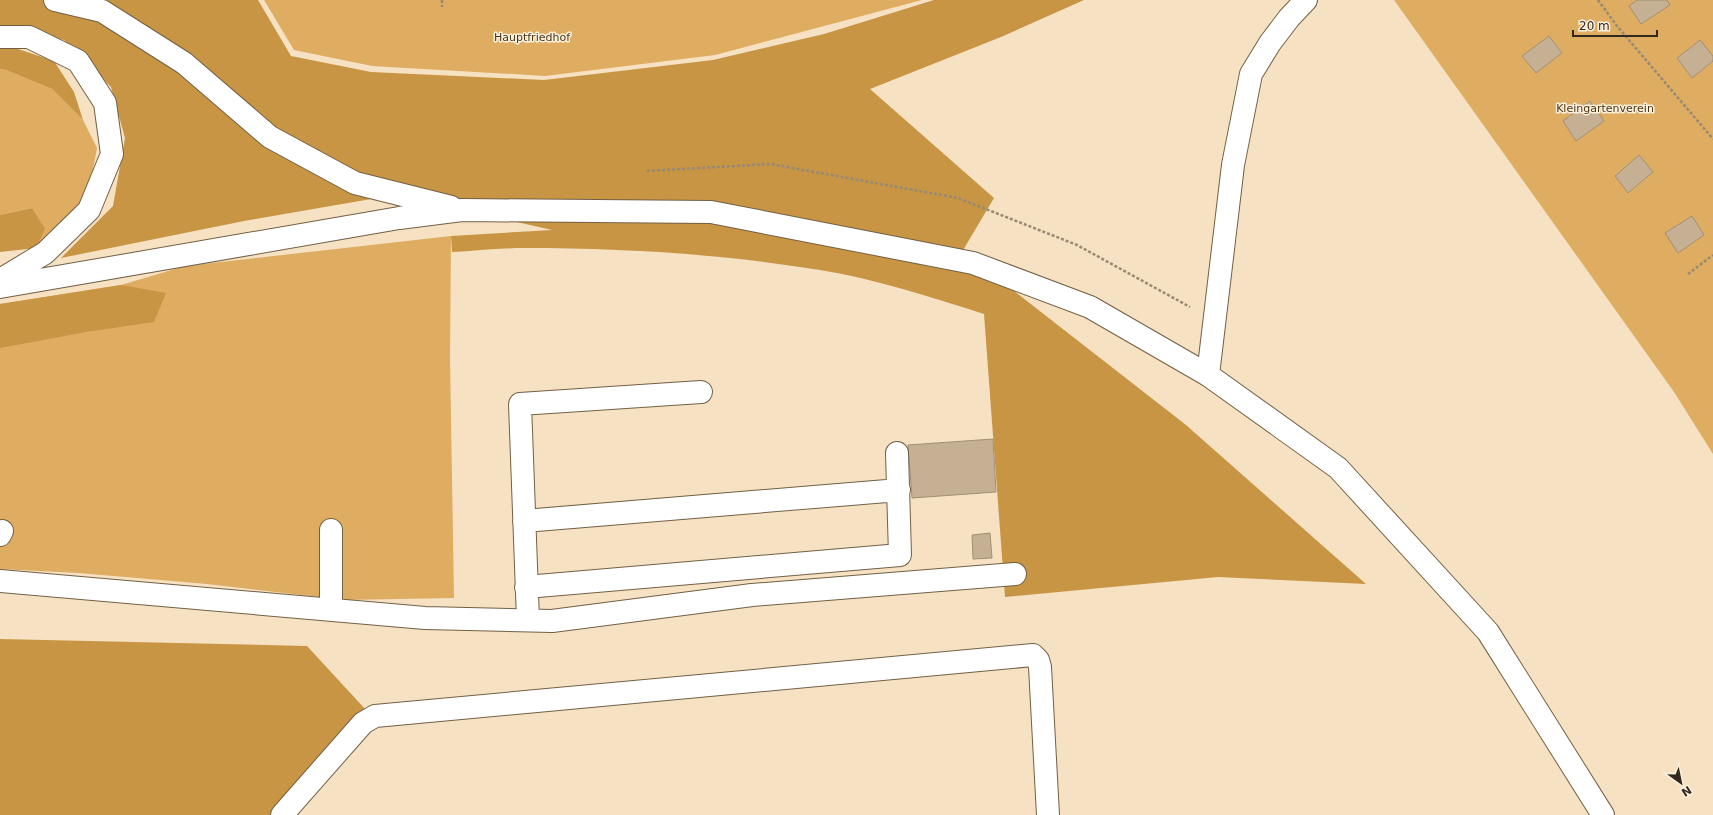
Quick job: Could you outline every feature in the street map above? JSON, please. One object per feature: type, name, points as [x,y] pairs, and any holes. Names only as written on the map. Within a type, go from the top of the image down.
[{"type":"main road","points":[[55,0],[102,12],[184,63],[270,137],[355,183],[462,210]]},
{"type":"main road","points":[[1208,375],[1233,165],[1252,74],[1270,42],[1306,0]]},
{"type":"main road","points":[[0,37],[29,37],[78,61],[105,103],[112,154],[89,210],[45,253],[0,280]]},
{"type":"main road","points":[[0,288],[391,219],[462,210],[712,212],[973,263],[1090,307],[1208,375],[1338,468],[1488,632],[1603,815]]},
{"type":"main road","points":[[528,620],[520,404],[701,392]]},
{"type":"main road","points":[[526,587],[900,555],[897,453]]},
{"type":"main road","points":[[524,521],[899,490]]},
{"type":"main road","points":[[331,530],[331,610]]},
{"type":"main road","points":[[0,581],[425,618],[552,621],[752,595],[1015,574]]},
{"type":"main road","points":[[282,815],[363,724],[368,719],[375,716],[1033,655],[1038,660],[1040,666],[1048,815]]},
{"type":"path","points":[[442,0],[442,7]]},
{"type":"path","points":[[1598,0],[1617,26],[1713,139]]},
{"type":"path","points":[[647,171],[770,164],[958,198],[1077,245],[1215,320]]},
{"type":"path","points":[[1688,274],[1713,255]]},
{"type":"green space","name":"Hauptfriedhof","points":[[264,0],[922,0],[715,55],[545,76],[372,66],[294,50]]},
{"type":"green space","name":"Kleingartenverein","points":[[1394,0],[1713,0],[1713,454],[1674,392]]},
{"type":"green space","points":[[0,69],[6,70],[52,89],[83,120],[97,148],[91,180],[79,205],[36,248],[32,208],[0,215]]},
{"type":"green space","points":[[451,236],[450,358],[454,598],[344,600],[207,584],[78,573],[0,569],[0,304],[121,285],[185,266]]},
{"type":"shaded area","points":[[0,0],[258,0],[291,56],[371,72],[544,80],[713,60],[824,34],[934,0],[1084,0],[1001,37],[870,89],[994,198],[956,262],[1009,287],[1186,425],[1366,584],[1218,577],[1005,597],[984,314],[862,278],[783,264],[673,253],[561,248],[506,248],[452,252],[451,236],[552,230],[442,205],[377,198],[244,221],[61,258],[113,206],[125,138],[111,87],[64,40],[0,27]]},
{"type":"shaded area","points":[[6,45],[54,61],[74,92],[83,120],[52,89],[6,70],[0,69],[0,46]]},
{"type":"shaded area","points":[[32,208],[45,229],[36,248],[0,252],[0,215]]},
{"type":"shaded area","points":[[121,285],[166,293],[154,322],[86,332],[0,348],[0,304]]},
{"type":"shaded area","points":[[0,639],[307,646],[366,710],[273,815],[0,815]]},
{"type":"building","points":[[1637,0],[1667,0],[1670,5],[1641,24],[1629,6]]},
{"type":"building","points":[[1549,36],[1562,53],[1536,73],[1522,56]]},
{"type":"building","points":[[1700,40],[1713,56],[1713,61],[1692,78],[1677,58]]},
{"type":"building","points":[[1590,101],[1604,121],[1576,141],[1563,121]]},
{"type":"building","points":[[1639,155],[1653,172],[1628,193],[1615,176]]},
{"type":"building","points":[[1692,216],[1704,235],[1678,253],[1665,233]]},
{"type":"building","points":[[993,439],[996,492],[912,498],[908,445]]},
{"type":"building","points":[[990,533],[992,558],[973,559],[972,535]]}]
